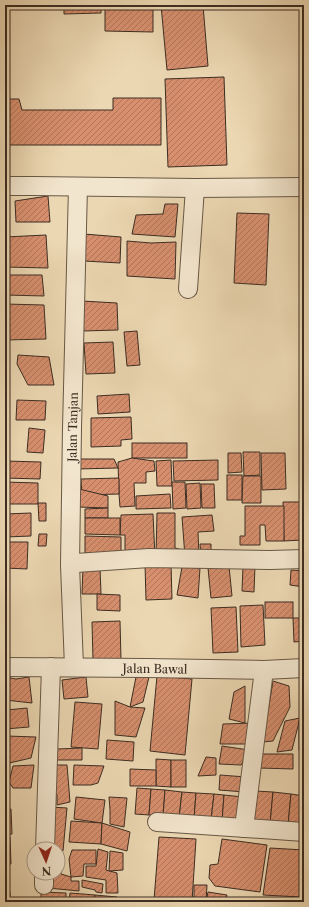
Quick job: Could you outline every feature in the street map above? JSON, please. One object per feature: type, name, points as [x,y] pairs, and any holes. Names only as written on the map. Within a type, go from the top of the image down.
[{"type":"street","points":[[5,186],[195,188],[304,187]]},
{"type":"street","name":"Jalan Tanjan","points":[[74,667],[70,565],[78,187]]},
{"type":"street","points":[[188,289],[195,188]]},
{"type":"street","points":[[70,565],[76,563],[149,558],[270,560],[304,559]]},
{"type":"street","name":"Jalan Bawal","points":[[5,667],[264,670],[304,668]]},
{"type":"street","points":[[45,841],[50,667]]},
{"type":"street","points":[[244,828],[264,670]]},
{"type":"street","points":[[157,822],[304,832]]},
{"type":"building","points":[[64,5],[101,5],[101,13],[64,14]]},
{"type":"building","points":[[105,5],[153,5],[153,32],[105,31]]},
{"type":"building","points":[[161,5],[203,5],[208,66],[167,70]]},
{"type":"building","points":[[224,77],[227,165],[168,167],[165,79]]},
{"type":"building","points":[[113,98],[161,98],[161,145],[5,145],[5,99],[19,99],[22,110],[113,110]]},
{"type":"building","points":[[48,196],[50,222],[16,222],[15,201]]},
{"type":"building","points":[[165,204],[178,204],[175,237],[132,234],[136,215],[163,214]]},
{"type":"building","points":[[237,213],[269,214],[266,285],[234,283]]},
{"type":"building","points":[[84,234],[121,237],[120,263],[84,261]]},
{"type":"building","points":[[46,235],[48,268],[5,267],[5,237]]},
{"type":"building","points":[[127,241],[151,243],[176,242],[175,279],[127,276]]},
{"type":"building","points":[[5,275],[42,275],[44,296],[5,295]]},
{"type":"building","points":[[82,301],[117,303],[118,330],[83,331]]},
{"type":"building","points":[[5,304],[44,305],[46,339],[5,340]]},
{"type":"building","points":[[137,331],[140,365],[127,366],[124,332]]},
{"type":"building","points":[[113,342],[115,373],[86,374],[84,343]]},
{"type":"building","points":[[18,355],[49,357],[54,385],[28,385],[17,364]]},
{"type":"building","points":[[5,359],[9,360],[6,388],[5,388]]},
{"type":"building","points":[[129,394],[130,412],[98,414],[97,396]]},
{"type":"building","points":[[17,400],[46,401],[45,420],[16,420]]},
{"type":"building","points":[[131,417],[132,439],[121,440],[121,446],[91,447],[91,418]]},
{"type":"building","points":[[29,428],[45,430],[43,453],[27,452]]},
{"type":"building","points":[[132,443],[187,443],[187,458],[132,458]]},
{"type":"building","points":[[243,452],[260,452],[260,475],[244,476]]},
{"type":"building","points":[[228,453],[241,453],[242,472],[228,473]]},
{"type":"building","points":[[261,453],[285,453],[286,489],[262,490]]},
{"type":"building","points":[[132,458],[154,461],[155,471],[146,472],[146,483],[134,483],[135,506],[120,507],[118,462]]},
{"type":"building","points":[[79,459],[114,459],[118,468],[77,469]]},
{"type":"building","points":[[171,460],[172,486],[157,486],[156,461]]},
{"type":"building","points":[[218,460],[218,480],[174,481],[173,461]]},
{"type":"building","points":[[5,461],[41,462],[40,479],[5,478]]},
{"type":"building","points":[[227,475],[242,475],[242,500],[227,500]]},
{"type":"building","points":[[243,476],[261,476],[261,503],[242,503]]},
{"type":"building","points":[[119,478],[119,494],[82,495],[81,479]]},
{"type":"building","points":[[5,482],[38,483],[38,504],[5,504]]},
{"type":"building","points":[[172,482],[185,482],[186,508],[173,509]]},
{"type":"building","points":[[200,483],[201,508],[187,509],[186,484]]},
{"type":"building","points":[[201,484],[214,484],[215,508],[202,508]]},
{"type":"building","points":[[79,489],[108,496],[108,508],[78,507]]},
{"type":"building","points":[[170,494],[171,508],[136,509],[136,496]]},
{"type":"building","points":[[283,502],[301,502],[302,540],[284,541]]},
{"type":"building","points":[[301,502],[304,502],[304,540],[302,540]]},
{"type":"building","points":[[38,503],[46,503],[46,521],[39,521]]},
{"type":"building","points":[[245,506],[284,506],[284,541],[266,541],[265,525],[260,525],[260,545],[240,545],[240,536],[245,536]]},
{"type":"building","points":[[108,508],[108,518],[85,518],[85,509]]},
{"type":"building","points":[[31,513],[31,536],[5,537],[5,514]]},
{"type":"building","points":[[157,513],[175,513],[175,548],[182,550],[156,556]]},
{"type":"building","points":[[153,514],[155,557],[125,552],[125,535],[120,535],[121,515]]},
{"type":"building","points":[[212,515],[214,531],[198,532],[199,556],[185,557],[182,517]]},
{"type":"building","points":[[85,518],[120,518],[120,535],[85,534]]},
{"type":"building","points":[[39,534],[47,534],[46,546],[38,546]]},
{"type":"building","points":[[85,536],[121,537],[121,559],[106,553],[85,553]]},
{"type":"building","points":[[6,542],[28,542],[27,569],[5,568]]},
{"type":"building","points":[[200,544],[211,544],[211,555],[201,556]]},
{"type":"building","points":[[145,564],[171,564],[172,599],[146,600]]},
{"type":"building","points":[[229,566],[232,596],[211,598],[208,568]]},
{"type":"building","points":[[243,566],[255,566],[254,592],[242,591]]},
{"type":"building","points":[[83,567],[100,568],[101,594],[82,594]]},
{"type":"building","points":[[182,567],[200,568],[198,598],[177,595]]},
{"type":"building","points":[[291,570],[304,571],[304,587],[290,585]]},
{"type":"building","points":[[97,594],[120,595],[120,611],[97,610]]},
{"type":"building","points":[[265,602],[293,602],[293,618],[265,618]]},
{"type":"building","points":[[263,605],[265,645],[241,647],[240,606]]},
{"type":"building","points":[[236,607],[238,652],[213,653],[211,608]]},
{"type":"building","points":[[293,618],[304,618],[304,641],[294,642]]},
{"type":"building","points":[[120,621],[121,660],[93,660],[92,622]]},
{"type":"building","points":[[147,669],[149,677],[143,702],[130,707],[136,677]]},
{"type":"building","points":[[157,676],[192,679],[185,755],[150,751]]},
{"type":"building","points":[[5,677],[16,679],[29,677],[32,703],[5,700]]},
{"type":"building","points":[[86,677],[88,697],[64,699],[62,680]]},
{"type":"building","points":[[273,681],[289,686],[290,707],[273,741],[263,742]]},
{"type":"building","points":[[245,686],[245,723],[229,719],[234,692]]},
{"type":"building","points":[[115,701],[130,707],[145,708],[136,737],[115,735]]},
{"type":"building","points":[[75,702],[102,704],[98,749],[71,747]]},
{"type":"building","points":[[27,708],[29,727],[5,729],[5,715],[7,710]]},
{"type":"building","points":[[300,718],[292,750],[277,752],[285,721]]},
{"type":"building","points":[[299,721],[304,721],[304,750],[299,750]]},
{"type":"building","points":[[255,723],[247,744],[220,744],[223,724]]},
{"type":"building","points":[[7,736],[36,737],[31,758],[5,764],[5,740]]},
{"type":"building","points":[[107,740],[134,742],[133,761],[106,759]]},
{"type":"building","points":[[222,746],[249,750],[241,765],[219,764]]},
{"type":"building","points":[[82,748],[82,760],[55,760],[57,749]]},
{"type":"building","points":[[259,754],[293,754],[293,769],[259,768]]},
{"type":"building","points":[[206,757],[216,758],[216,775],[198,776]]},
{"type":"building","points":[[156,759],[171,760],[171,787],[156,786]]},
{"type":"building","points":[[171,760],[186,760],[186,787],[171,787]]},
{"type":"building","points":[[34,765],[31,788],[13,788],[9,782],[13,766]]},
{"type":"building","points":[[52,765],[67,765],[70,802],[57,805],[57,795],[51,792]]},
{"type":"building","points":[[74,765],[104,766],[98,783],[91,785],[73,785]]},
{"type":"building","points":[[130,769],[156,770],[156,786],[130,786]]},
{"type":"building","points":[[220,775],[246,777],[245,792],[219,790]]},
{"type":"building","points":[[137,788],[151,789],[149,815],[135,814]]},
{"type":"building","points":[[151,789],[165,790],[163,816],[149,815]]},
{"type":"building","points":[[165,790],[182,792],[179,818],[163,816]]},
{"type":"building","points":[[255,791],[273,792],[270,824],[252,822]]},
{"type":"building","points":[[182,792],[196,793],[194,819],[179,818]]},
{"type":"building","points":[[273,792],[291,794],[288,825],[270,824]]},
{"type":"building","points":[[196,793],[214,794],[211,820],[194,819]]},
{"type":"building","points":[[214,794],[224,795],[222,822],[211,820]]},
{"type":"building","points":[[291,794],[304,796],[304,827],[288,825]]},
{"type":"building","points":[[224,795],[243,797],[241,823],[222,822]]},
{"type":"building","points":[[76,797],[105,800],[102,823],[74,819]]},
{"type":"building","points":[[109,797],[127,798],[124,827],[110,824]]},
{"type":"building","points":[[50,807],[67,808],[64,841],[51,841]]},
{"type":"building","points":[[5,809],[11,809],[12,834],[5,835]]},
{"type":"building","points":[[71,821],[102,823],[101,844],[69,842]]},
{"type":"building","points":[[102,823],[130,832],[127,851],[101,844]]},
{"type":"building","points":[[5,837],[10,837],[11,864],[5,864]]},
{"type":"building","points":[[159,837],[196,839],[192,902],[154,900]]},
{"type":"building","points":[[222,839],[267,845],[260,892],[215,886],[209,878],[210,865],[218,864]]},
{"type":"building","points":[[270,848],[304,850],[301,897],[263,895]]},
{"type":"building","points":[[98,849],[108,852],[106,870],[117,873],[118,893],[106,893],[106,880],[86,877],[86,866],[96,866]]},
{"type":"building","points":[[72,850],[96,850],[96,864],[84,864],[83,876],[71,877],[69,859]]},
{"type":"building","points":[[110,851],[123,853],[123,870],[109,871]]},
{"type":"building","points":[[66,876],[71,877],[71,881],[79,881],[79,891],[48,888],[48,881],[66,881]]},
{"type":"building","points":[[82,880],[103,884],[102,893],[82,887]]},
{"type":"building","points":[[194,885],[207,885],[206,902],[194,902]]},
{"type":"building","points":[[5,892],[10,892],[10,902],[5,902]]},
{"type":"building","points":[[41,892],[66,893],[66,902],[41,902]]},
{"type":"building","points":[[208,892],[227,895],[226,902],[206,902]]},
{"type":"building","points":[[70,893],[95,895],[95,902],[69,902]]},
{"type":"building","points":[[95,895],[117,897],[116,902],[95,902]]}]
